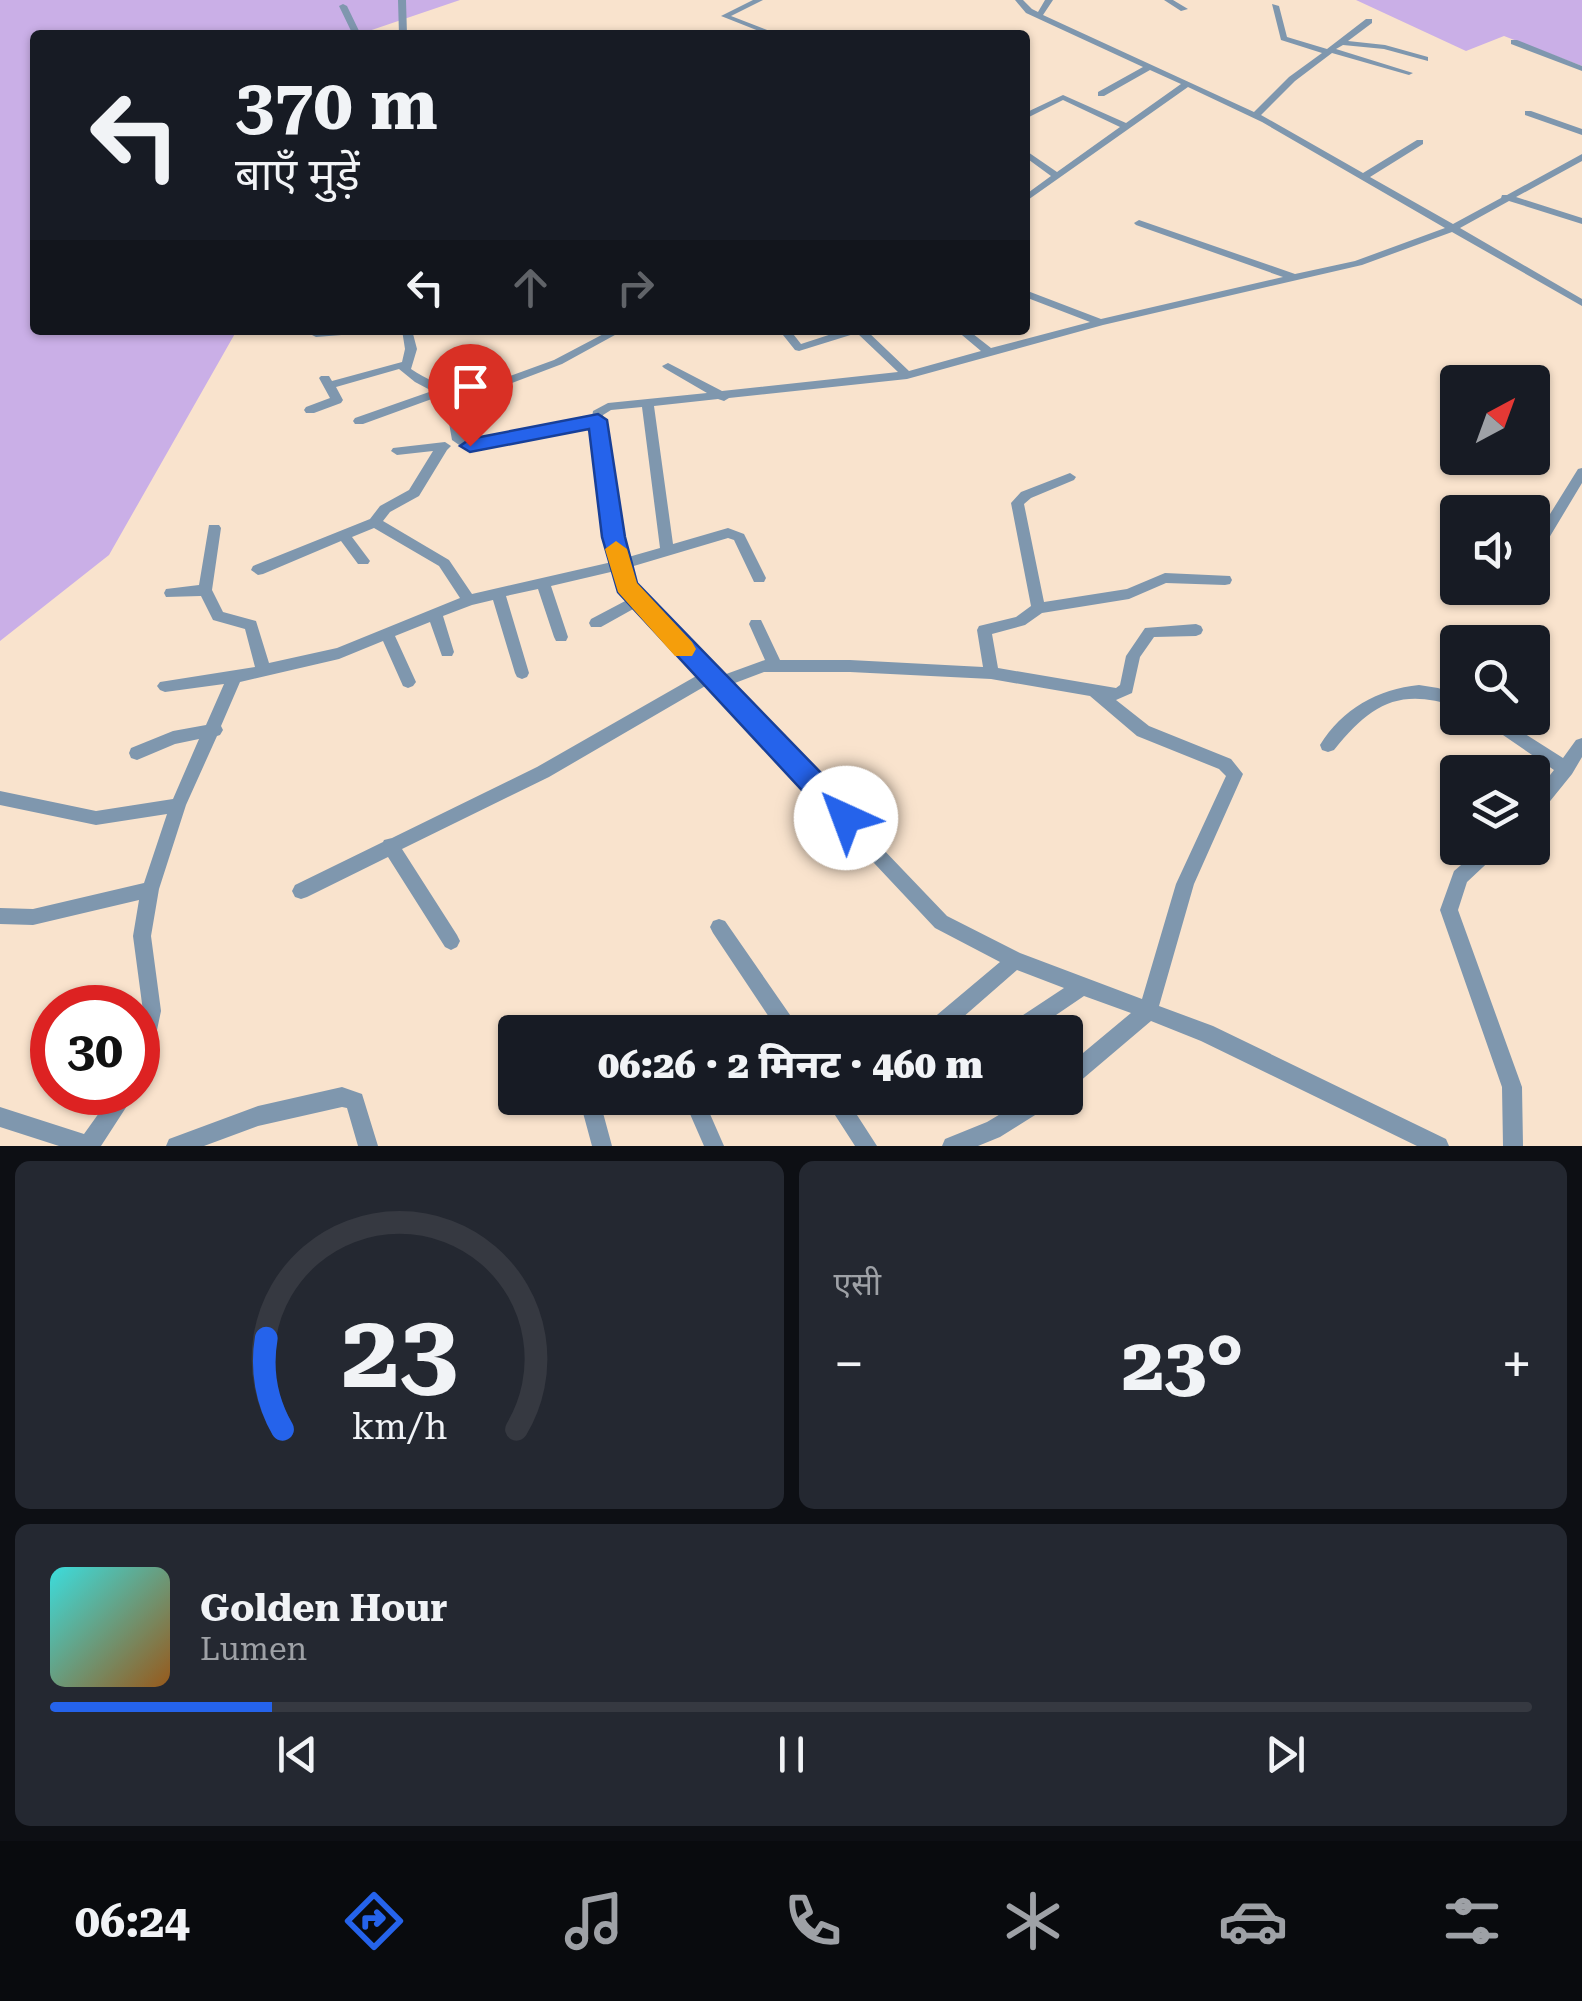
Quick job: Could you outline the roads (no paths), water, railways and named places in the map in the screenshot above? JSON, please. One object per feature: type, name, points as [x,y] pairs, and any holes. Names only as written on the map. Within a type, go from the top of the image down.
[{"type":"street","points":[[402,0],[403,30]]},
{"type":"street","points":[[759,0],[725,16],[763,30]]},
{"type":"street","points":[[1020,0],[1040,16],[1256,115],[1582,302]]},
{"type":"street","points":[[1040,16],[1049,0]]},
{"type":"street","points":[[1168,0],[1184,9]]},
{"type":"street","points":[[343,6],[355,30]]},
{"type":"street","points":[[1275,6],[1284,38],[1409,73]]},
{"type":"street","points":[[1256,115],[1369,20]]},
{"type":"street","points":[[1340,42],[1385,47],[1424,59]]},
{"type":"street","points":[[1514,42],[1582,68]]},
{"type":"street","points":[[1101,94],[1149,67]]},
{"type":"street","points":[[1030,195],[1187,84]]},
{"type":"street","points":[[1030,113],[1061,96],[1127,127]]},
{"type":"street","points":[[1528,113],[1582,132]]},
{"type":"street","points":[[1364,177],[1420,142]]},
{"type":"street","points":[[1030,157],[1057,176]]},
{"type":"street","points":[[1439,1146],[1329,1090],[1148,1011],[1016,960],[953,930],[927,910],[637,601],[619,565],[598,420],[602,409],[906,376],[1101,322],[1384,255],[1453,228],[1582,157]]},
{"type":"street","points":[[1504,197],[1582,222]]},
{"type":"street","points":[[1138,223],[1292,277]]},
{"type":"street","points":[[1030,295],[1101,322]]},
{"type":"street","points":[[408,335],[408,373],[448,396],[461,443]]},
{"type":"street","points":[[359,421],[558,362],[597,335]]},
{"type":"street","points":[[789,335],[801,348],[842,335]]},
{"type":"street","points":[[863,335],[906,376]]},
{"type":"street","points":[[968,335],[990,353]]},
{"type":"street","points":[[310,410],[337,400],[327,382],[406,364]]},
{"type":"street","points":[[668,366],[724,396]]},
{"type":"street","points":[[648,404],[667,550]]},
{"type":"street","points":[[397,451],[461,443],[470,446],[598,420]]},
{"type":"street","points":[[258,570],[375,522],[385,509],[414,493],[442,446]]},
{"type":"street","points":[[1550,525],[1582,472]]},
{"type":"street","points":[[1038,608],[1016,504],[1026,494],[1070,477]]},
{"type":"street","points":[[375,522],[444,563],[469,600]]},
{"type":"street","points":[[214,528],[206,590],[218,616],[251,625],[264,670]]},
{"type":"street","points":[[165,686],[236,677],[339,652],[469,600],[619,565],[732,532],[759,578]]},
{"type":"street","points":[[344,534],[363,561]]},
{"type":"street","points":[[992,673],[982,637],[984,630],[1020,621],[1038,608],[1129,594],[1165,578],[1226,580]]},
{"type":"street","points":[[542,583],[561,637]]},
{"type":"street","points":[[171,592],[206,590]]},
{"type":"street","points":[[498,592],[522,673]]},
{"type":"street","points":[[596,623],[637,601]]},
{"type":"street","points":[[435,614],[447,652]]},
{"type":"street","points":[[756,624],[775,666]]},
{"type":"street","points":[[301,891],[390,844],[544,772],[714,680],[751,668],[992,673],[1095,691],[1125,692],[1135,650],[1150,632],[1196,630]]},
{"type":"street","points":[[386,636],[408,682]]},
{"type":"street","points":[[149,985],[142,936],[150,889],[178,804],[216,730],[236,677]]},
{"type":"street","points":[[1083,1065],[1148,1011],[1185,884],[1235,774],[1225,764],[1144,731],[1095,691]]},
{"type":"street","points":[[1328,746],[1372,701],[1431,692],[1440,695]]},
{"type":"street","points":[[137,753],[173,738],[216,730]]},
{"type":"street","points":[[1514,735],[1566,769]]},
{"type":"street","points":[[1550,789],[1582,745]]},
{"type":"street","points":[[0,798],[96,818],[178,804]]},
{"type":"street","points":[[390,844],[450,941]]},
{"type":"street","points":[[1473,865],[1460,877],[1448,910],[1512,1088],[1513,1146]]},
{"type":"street","points":[[0,916],[33,916],[150,889]]},
{"type":"street","points":[[719,927],[779,1015]]},
{"type":"street","points":[[952,1015],[1016,960]]},
{"type":"street","points":[[1039,1015],[1084,985]]},
{"type":"street","points":[[176,1146],[258,1116],[342,1097],[355,1100],[359,1107],[368,1146]]},
{"type":"street","points":[[0,1117],[90,1145],[110,1115]]},
{"type":"street","points":[[594,1115],[602,1146]]},
{"type":"street","points":[[700,1115],[714,1146]]},
{"type":"street","points":[[846,1115],[867,1146]]},
{"type":"street","points":[[952,1146],[993,1130],[1017,1115]]}]
